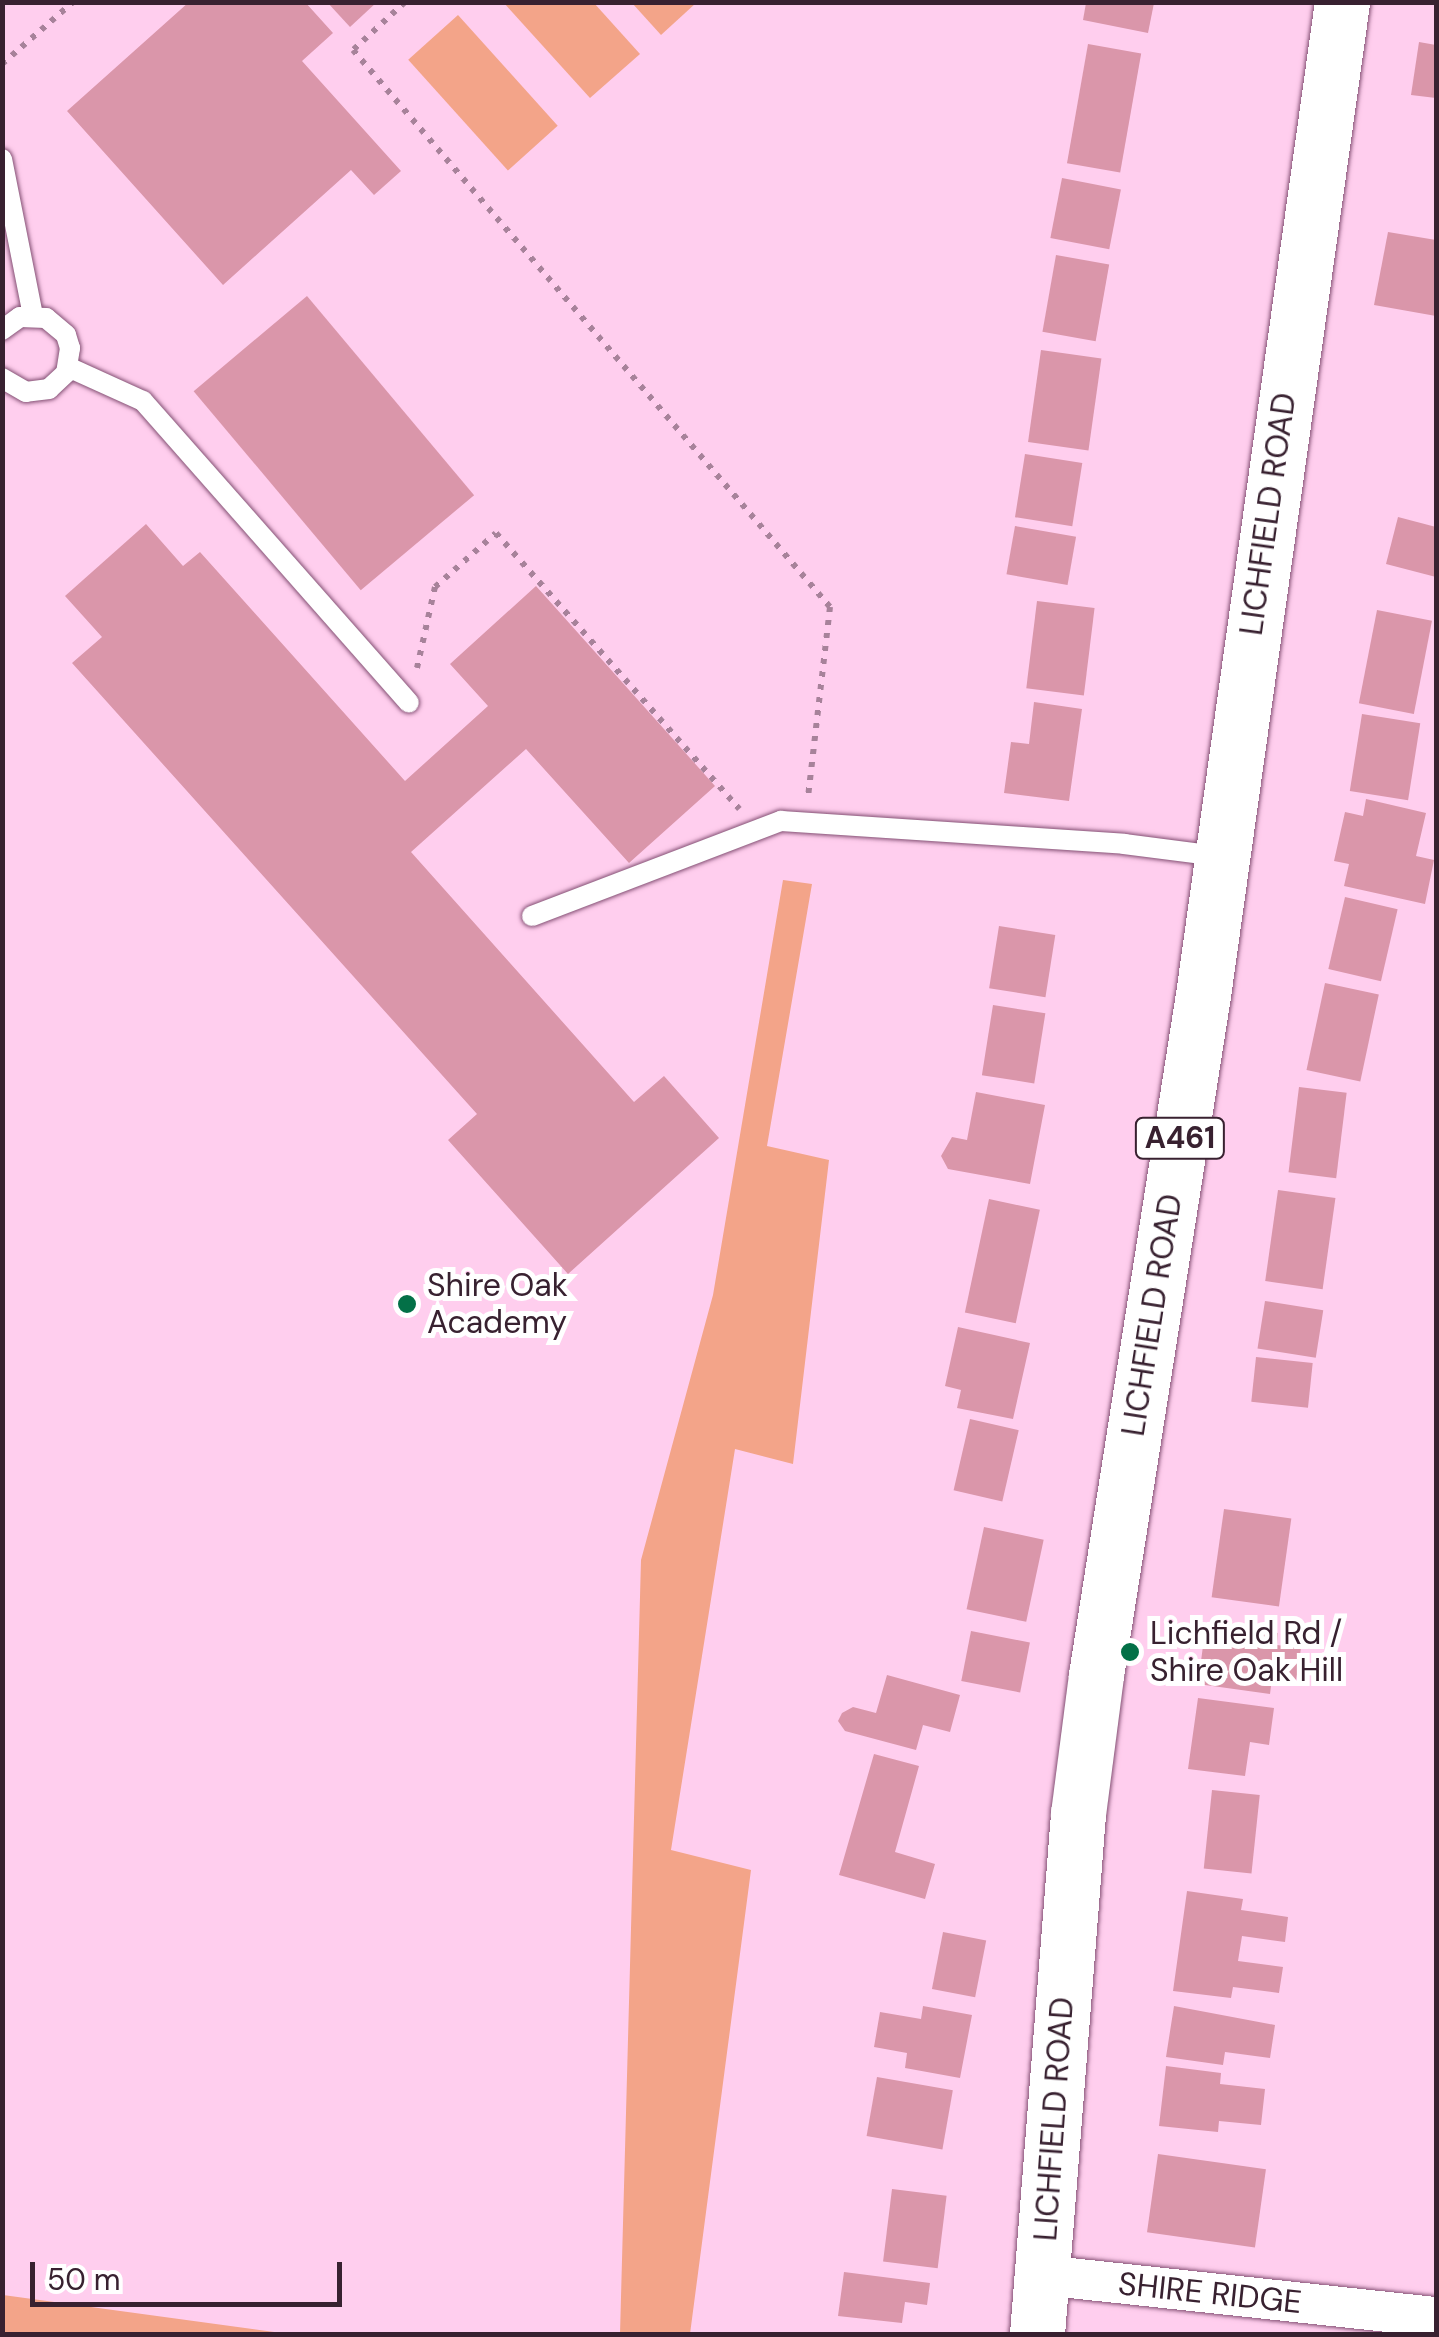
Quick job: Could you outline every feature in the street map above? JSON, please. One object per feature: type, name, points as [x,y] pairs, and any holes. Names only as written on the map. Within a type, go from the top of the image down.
[{"type":"highway","name":"LICHFIELD ROAD","points":[[1037,2334],[1078,1814],[1342,2]]},
{"type":"street","name":"SHIRE RIDGE","points":[[1042,2275],[1436,2317]]},
{"type":"lane","points":[[2,158],[33,315]]},
{"type":"lane","points":[[2,330],[20,317],[33,315],[58,324],[70,348],[68,367],[59,382],[37,392],[14,388],[2,378]]},
{"type":"lane","points":[[68,367],[144,401],[409,703]]},
{"type":"lane","points":[[532,916],[781,821],[1124,844],[1220,857]]},
{"type":"path","points":[[2,64],[73,2]]},
{"type":"path","points":[[406,2],[353,50],[830,607],[806,822]]},
{"type":"path","points":[[409,703],[435,587],[496,533],[735,799],[749,833]]},
{"type":"shaded area","points":[[504,3],[594,3],[640,54],[590,98]]},
{"type":"shaded area","points":[[632,3],[696,3],[661,35]]},
{"type":"shaded area","points":[[458,15],[558,126],[508,171],[408,60]]},
{"type":"shaded area","points":[[783,880],[812,884],[767,1146],[829,1160],[793,1464],[735,1449],[671,1850],[751,1870],[690,2334],[620,2334],[641,1560],[713,1295]]},
{"type":"shaded area","points":[[3,2295],[289,2334],[3,2334]]},
{"type":"building","points":[[189,2],[305,2],[333,33],[302,61],[401,171],[374,195],[351,170],[223,285],[67,111]]},
{"type":"building","points":[[327,2],[377,2],[350,27]]},
{"type":"building","points":[[1086,3],[1154,3],[1148,33],[1083,20]]},
{"type":"building","points":[[1419,42],[1436,45],[1436,98],[1411,95]]},
{"type":"building","points":[[1088,44],[1141,53],[1120,173],[1067,163]]},
{"type":"building","points":[[1062,178],[1121,189],[1109,249],[1050,238]]},
{"type":"building","points":[[1388,232],[1436,240],[1436,316],[1374,305]]},
{"type":"building","points":[[1056,255],[1109,264],[1096,341],[1042,332]]},
{"type":"building","points":[[307,296],[474,495],[361,590],[194,391]]},
{"type":"building","points":[[1041,350],[1101,358],[1088,451],[1028,442]]},
{"type":"building","points":[[1025,454],[1082,463],[1072,526],[1015,517]]},
{"type":"building","points":[[1398,517],[1436,527],[1436,577],[1386,564]]},
{"type":"building","points":[[146,524],[183,566],[200,552],[405,781],[488,706],[450,664],[536,586],[715,786],[629,863],[526,749],[411,852],[634,1102],[664,1076],[719,1138],[568,1274],[448,1140],[477,1114],[72,663],[102,637],[65,596]]},
{"type":"building","points":[[1015,526],[1076,537],[1068,585],[1006,574]]},
{"type":"building","points":[[1037,601],[1095,608],[1084,695],[1026,688]]},
{"type":"building","points":[[1377,610],[1432,621],[1414,714],[1359,703]]},
{"type":"building","points":[[1034,702],[1082,709],[1069,801],[1004,793],[1011,742],[1029,744]]},
{"type":"building","points":[[1362,714],[1420,723],[1408,800],[1350,791]]},
{"type":"building","points":[[1366,799],[1426,813],[1416,856],[1434,860],[1425,904],[1344,886],[1349,864],[1334,861],[1345,812],[1363,816]]},
{"type":"building","points":[[1345,897],[1398,909],[1381,981],[1328,969]]},
{"type":"building","points":[[999,926],[1055,935],[1045,997],[989,988]]},
{"type":"building","points":[[1325,983],[1379,994],[1360,1081],[1306,1070]]},
{"type":"building","points":[[993,1005],[1045,1013],[1034,1083],[982,1075]]},
{"type":"building","points":[[1299,1087],[1347,1093],[1336,1178],[1289,1172]]},
{"type":"building","points":[[976,1092],[1045,1105],[1030,1184],[948,1169],[941,1156],[952,1137],[967,1140]]},
{"type":"building","points":[[1278,1190],[1335,1198],[1323,1289],[1265,1281]]},
{"type":"building","points":[[989,1199],[1040,1210],[1016,1323],[965,1312]]},
{"type":"building","points":[[1265,1301],[1323,1310],[1316,1358],[1257,1348]]},
{"type":"building","points":[[958,1327],[1030,1343],[1013,1419],[957,1408],[961,1390],[945,1386]]},
{"type":"building","points":[[1256,1357],[1313,1363],[1308,1408],[1251,1402]]},
{"type":"building","points":[[970,1419],[1019,1430],[1002,1501],[954,1490]]},
{"type":"building","points":[[1224,1509],[1291,1518],[1279,1607],[1212,1597]]},
{"type":"building","points":[[984,1527],[1044,1540],[1026,1622],[967,1609]]},
{"type":"building","points":[[1206,1623],[1278,1633],[1277,1645],[1301,1648],[1296,1681],[1272,1678],[1270,1694],[1198,1684]]},
{"type":"building","points":[[971,1631],[1030,1642],[1020,1693],[961,1681]]},
{"type":"building","points":[[887,1675],[960,1695],[950,1732],[923,1725],[916,1750],[845,1731],[838,1721],[842,1713],[853,1707],[876,1713]]},
{"type":"building","points":[[1198,1698],[1274,1708],[1269,1745],[1250,1742],[1245,1776],[1188,1769]]},
{"type":"building","points":[[874,1754],[919,1766],[895,1852],[935,1864],[925,1899],[839,1875]]},
{"type":"building","points":[[1212,1790],[1260,1795],[1251,1874],[1204,1869]]},
{"type":"building","points":[[1187,1891],[1243,1899],[1241,1910],[1288,1917],[1285,1942],[1242,1936],[1238,1961],[1283,1967],[1279,1993],[1233,1987],[1231,1998],[1173,1991]]},
{"type":"building","points":[[943,1932],[986,1940],[975,1997],[932,1989]]},
{"type":"building","points":[[923,2006],[972,2015],[960,2078],[905,2068],[907,2053],[874,2047],[880,2012],[921,2019]]},
{"type":"building","points":[[1174,2006],[1275,2025],[1270,2058],[1225,2052],[1223,2065],[1166,2057]]},
{"type":"building","points":[[1166,2066],[1221,2073],[1220,2084],[1265,2089],[1261,2125],[1219,2121],[1218,2132],[1159,2126]]},
{"type":"building","points":[[877,2077],[953,2090],[942,2149],[867,2136]]},
{"type":"building","points":[[1158,2154],[1266,2169],[1255,2247],[1147,2232]]},
{"type":"building","points":[[892,2189],[947,2196],[938,2268],[883,2261]]},
{"type":"building","points":[[844,2272],[930,2283],[927,2305],[905,2302],[902,2323],[838,2316]]},
{"type":"place","name":"Shire Oak Academy","points":[[407,1304]]},
{"type":"place","name":"Lichfield Rd / Shire Oak Hill","points":[[1130,1652]]}]
